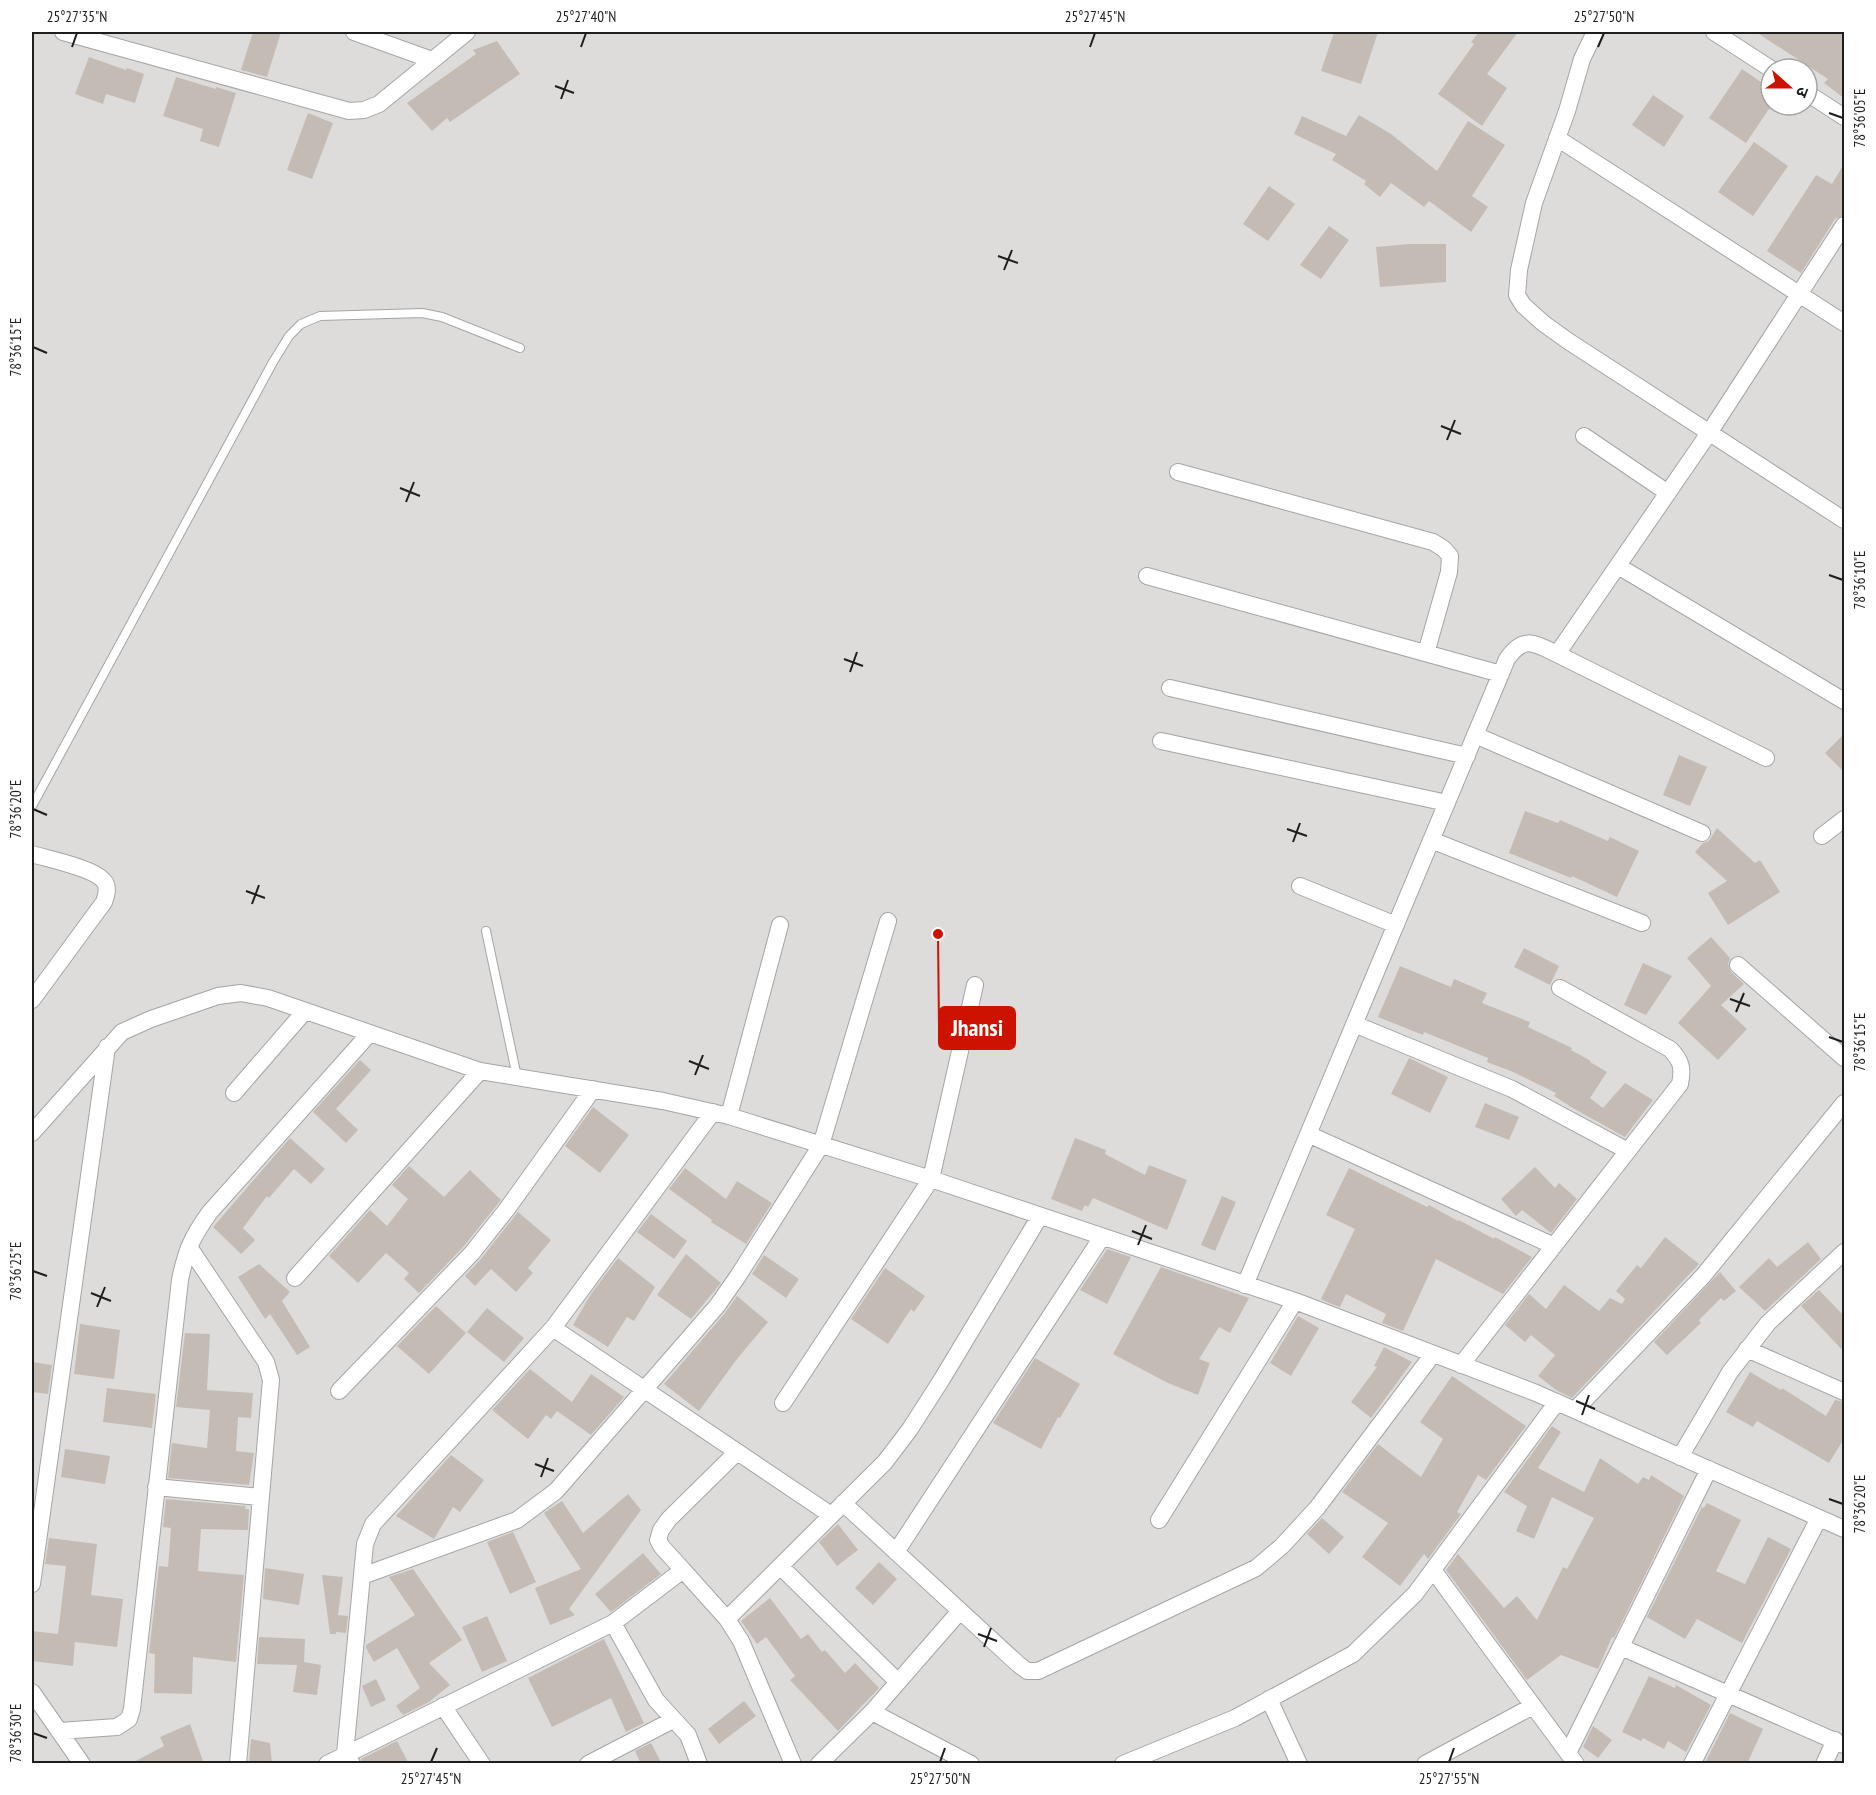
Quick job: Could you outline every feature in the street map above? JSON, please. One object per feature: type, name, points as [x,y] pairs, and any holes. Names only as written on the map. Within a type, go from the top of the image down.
[{"type":"street","points":[[63,32],[349,111],[364,110],[379,104],[467,32]]},
{"type":"street","points":[[354,32],[432,60]]},
{"type":"street","points":[[1714,32],[1759,61]]},
{"type":"street","points":[[1592,33],[1534,203],[1519,270],[1517,295],[1523,305],[1560,335],[1845,519]]},
{"type":"street","points":[[1819,101],[1845,117]]},
{"type":"street","points":[[1557,138],[1845,323]]},
{"type":"street","points":[[1557,654],[1709,433],[1845,225]]},
{"type":"street","points":[[1584,436],[1668,493]]},
{"type":"street","points":[[1178,472],[1433,542],[1444,549],[1450,556],[1449,572],[1426,653]]},
{"type":"street","points":[[1617,566],[1845,701]]},
{"type":"street","points":[[1147,576],[1501,674]]},
{"type":"street","points":[[1245,1285],[1475,735],[1507,660],[1515,648],[1525,643],[1535,644],[1766,758]]},
{"type":"street","points":[[1170,688],[1467,756]]},
{"type":"street","points":[[1475,735],[1702,833]]},
{"type":"street","points":[[1161,741],[1447,802]]},
{"type":"street","points":[[1822,836],[1845,819]]},
{"type":"street","points":[[1431,840],[1642,923]]},
{"type":"street","points":[[32,854],[94,873],[104,880],[108,891],[104,902],[32,1000]]},
{"type":"street","points":[[1300,886],[1396,925]]},
{"type":"street","points":[[362,1576],[517,1520],[556,1491],[717,1306],[821,1145],[888,921]]},
{"type":"street","points":[[349,1759],[365,1544],[373,1524],[553,1328],[721,1114],[780,925]]},
{"type":"street","points":[[1738,965],[1845,1058]]},
{"type":"street","points":[[783,1403],[931,1179],[975,985]]},
{"type":"street","points":[[1461,1365],[1680,1084],[1683,1069],[1679,1057],[1670,1049],[1560,988]]},
{"type":"street","points":[[32,1133],[122,1032],[151,1019],[218,996],[241,993],[268,998],[480,1071],[663,1101],[721,1114],[931,1179],[1295,1302],[1433,1354],[1557,1402],[1845,1529]]},
{"type":"street","points":[[234,1093],[304,1011]]},
{"type":"street","points":[[1354,1024],[1512,1089],[1628,1151]]},
{"type":"street","points":[[59,1731],[117,1727],[129,1719],[132,1709],[180,1280],[193,1235],[210,1212],[370,1033]]},
{"type":"street","points":[[32,1584],[107,1047]]},
{"type":"street","points":[[295,1278],[480,1071]]},
{"type":"street","points":[[339,1391],[472,1253],[507,1209],[593,1089]]},
{"type":"street","points":[[1575,1410],[1703,1276],[1845,1103]]},
{"type":"street","points":[[1308,1134],[1554,1246]]},
{"type":"street","points":[[727,1618],[885,1462],[910,1428],[1040,1216]]},
{"type":"street","points":[[896,1552],[1102,1237]]},
{"type":"street","points":[[189,1247],[266,1362],[271,1380],[238,1764]]},
{"type":"street","points":[[1680,1457],[1730,1372],[1747,1349],[1768,1323],[1845,1252]]},
{"type":"street","points":[[1159,1520],[1295,1302]]},
{"type":"street","points":[[553,1328],[737,1452],[837,1509],[896,1552],[1027,1671],[1038,1671],[1256,1568],[1282,1546],[1317,1508],[1433,1354]]},
{"type":"street","points":[[1747,1349],[1845,1392]]},
{"type":"street","points":[[1123,1764],[1235,1718],[1353,1654],[1415,1594],[1557,1402]]},
{"type":"street","points":[[737,1452],[669,1519],[661,1530],[658,1540],[727,1618],[741,1641],[793,1764]]},
{"type":"street","points":[[1433,1570],[1572,1758],[1621,1647],[1709,1470]]},
{"type":"street","points":[[156,1487],[260,1497]]},
{"type":"street","points":[[1692,1764],[1820,1518]]},
{"type":"street","points":[[780,1566],[898,1682]]},
{"type":"street","points":[[327,1764],[349,1759],[443,1706],[613,1623],[683,1570]]},
{"type":"street","points":[[819,1764],[872,1712],[960,1611]]},
{"type":"street","points":[[613,1623],[656,1700],[688,1736],[699,1764]]},
{"type":"street","points":[[1621,1647],[1840,1743],[1824,1764]]},
{"type":"street","points":[[32,1692],[82,1764]]},
{"type":"street","points":[[1269,1699],[1299,1764]]},
{"type":"street","points":[[443,1706],[482,1764]]},
{"type":"street","points":[[1425,1764],[1533,1706]]},
{"type":"street","points":[[872,1712],[971,1764]]},
{"type":"street","points":[[588,1764],[673,1720]]},
{"type":"lane","points":[[32,806],[273,362],[301,324],[320,316],[422,314],[442,317],[520,348]]},
{"type":"lane","points":[[486,932],[517,1077]]},
{"type":"shaded area","points":[[32,32],[1844,32],[1844,1763],[32,1763]]},
{"type":"building","points":[[253,32],[281,32],[267,77],[241,70]]},
{"type":"building","points":[[1334,32],[1378,32],[1361,84],[1321,71]]},
{"type":"building","points":[[1479,32],[1518,32],[1487,74],[1507,88],[1482,126],[1438,94],[1474,44],[1471,42]]},
{"type":"building","points":[[1756,32],[1845,32],[1845,99],[1824,83],[1828,79],[1819,73],[1819,57],[1794,57]]},
{"type":"building","points":[[497,41],[520,74],[450,122],[447,118],[432,131],[407,103],[476,54],[473,50]]},
{"type":"building","points":[[89,57],[144,74],[135,103],[106,94],[103,104],[75,94]]},
{"type":"building","points":[[1742,69],[1759,81],[1759,117],[1764,117],[1746,143],[1709,118]]},
{"type":"building","points":[[176,77],[236,93],[219,147],[200,141],[203,129],[163,116]]},
{"type":"building","points":[[1653,95],[1684,116],[1664,147],[1632,125]]},
{"type":"building","points":[[308,113],[333,123],[312,179],[287,170]]},
{"type":"building","points":[[1359,115],[1391,134],[1437,171],[1468,121],[1505,145],[1472,196],[1488,207],[1471,232],[1429,201],[1424,207],[1391,183],[1380,197],[1364,184],[1366,181],[1332,160],[1336,154],[1294,134],[1302,116],[1346,136]]},
{"type":"building","points":[[1754,142],[1788,166],[1753,216],[1718,192]]},
{"type":"building","points":[[1845,162],[1845,215],[1835,219],[1801,273],[1767,251],[1816,175],[1832,184]]},
{"type":"building","points":[[1269,186],[1295,204],[1268,241],[1243,224]]},
{"type":"building","points":[[1329,226],[1349,240],[1321,279],[1300,265]]},
{"type":"building","points":[[1446,244],[1446,282],[1380,287],[1376,247]]},
{"type":"building","points":[[1845,733],[1845,773],[1825,753]]},
{"type":"building","points":[[1679,755],[1707,767],[1690,806],[1663,795]]},
{"type":"building","points":[[1525,811],[1558,823],[1560,820],[1608,841],[1610,837],[1639,851],[1617,897],[1572,876],[1571,878],[1509,853]]},
{"type":"building","points":[[1717,828],[1755,863],[1760,860],[1780,892],[1728,925],[1708,893],[1727,881],[1695,852],[1703,843],[1709,841]]},
{"type":"building","points":[[1711,937],[1730,958],[1728,964],[1731,972],[1744,984],[1721,1005],[1747,1029],[1718,1060],[1678,1023],[1711,986],[1687,958]]},
{"type":"building","points":[[1524,948],[1559,966],[1550,985],[1514,967]]},
{"type":"building","points":[[1643,963],[1672,976],[1646,1015],[1624,1005]]},
{"type":"building","points":[[1400,966],[1451,987],[1454,979],[1487,993],[1482,1003],[1530,1022],[1528,1027],[1572,1048],[1571,1050],[1607,1072],[1590,1098],[1603,1108],[1625,1083],[1653,1100],[1625,1137],[1571,1107],[1554,1096],[1556,1093],[1487,1062],[1488,1058],[1424,1032],[1423,1035],[1378,1017]]},
{"type":"building","points":[[1409,1058],[1448,1077],[1430,1113],[1391,1094]]},
{"type":"building","points":[[360,1060],[371,1070],[336,1109],[358,1130],[346,1143],[313,1112]]},
{"type":"building","points":[[1485,1103],[1519,1117],[1509,1140],[1475,1127]]},
{"type":"building","points":[[593,1107],[629,1135],[600,1173],[565,1146]]},
{"type":"building","points":[[290,1138],[325,1169],[311,1184],[294,1169],[269,1198],[267,1196],[243,1228],[255,1240],[241,1254],[213,1227]]},
{"type":"building","points":[[1075,1138],[1106,1150],[1105,1154],[1145,1175],[1149,1165],[1187,1180],[1167,1230],[1093,1198],[1088,1207],[1085,1205],[1082,1211],[1051,1199]]},
{"type":"building","points":[[409,1166],[444,1197],[470,1170],[501,1200],[464,1246],[419,1293],[404,1279],[409,1273],[386,1253],[358,1283],[329,1256],[370,1210],[387,1226],[408,1199],[392,1185]]},
{"type":"building","points":[[1535,1167],[1555,1188],[1559,1183],[1577,1199],[1551,1233],[1522,1210],[1516,1216],[1501,1199]]},
{"type":"building","points":[[685,1168],[726,1199],[737,1181],[772,1203],[746,1244],[711,1222],[712,1220],[669,1189]]},
{"type":"building","points":[[1349,1168],[1427,1207],[1429,1205],[1494,1239],[1495,1237],[1532,1257],[1503,1294],[1436,1259],[1403,1331],[1382,1323],[1386,1314],[1346,1294],[1340,1307],[1329,1303],[1321,1299],[1355,1229],[1326,1215]]},
{"type":"building","points":[[1222,1196],[1236,1202],[1215,1251],[1201,1245]]},
{"type":"building","points":[[518,1212],[551,1240],[528,1268],[533,1273],[516,1292],[491,1269],[475,1286],[465,1276]]},
{"type":"building","points":[[651,1214],[687,1241],[674,1259],[637,1232]]},
{"type":"building","points":[[1665,1237],[1699,1264],[1572,1398],[1556,1390],[1538,1376],[1555,1355],[1531,1335],[1525,1342],[1505,1325],[1529,1294],[1546,1309],[1564,1285],[1599,1311],[1610,1298],[1622,1304],[1625,1299],[1616,1291],[1637,1265],[1641,1268]]},
{"type":"building","points":[[1808,1242],[1821,1259],[1765,1311],[1739,1287],[1769,1258],[1777,1267]]},
{"type":"building","points":[[1107,1249],[1131,1257],[1107,1304],[1080,1290]]},
{"type":"building","points":[[686,1254],[721,1283],[691,1319],[657,1295]]},
{"type":"building","points":[[764,1255],[799,1279],[786,1298],[752,1274]]},
{"type":"building","points":[[618,1258],[655,1287],[634,1321],[627,1317],[608,1347],[573,1325],[591,1294]]},
{"type":"building","points":[[259,1264],[290,1292],[282,1301],[310,1347],[297,1355],[270,1314],[265,1319],[238,1277]]},
{"type":"building","points":[[1161,1267],[1249,1298],[1230,1333],[1219,1327],[1199,1359],[1210,1363],[1198,1395],[1168,1383],[1113,1354]]},
{"type":"building","points":[[885,1268],[925,1296],[914,1312],[911,1309],[888,1344],[851,1319]]},
{"type":"building","points":[[1720,1272],[1736,1291],[1724,1301],[1721,1298],[1699,1320],[1701,1323],[1667,1355],[1654,1342]]},
{"type":"building","points":[[1819,1290],[1845,1317],[1845,1353],[1801,1306]]},
{"type":"building","points":[[737,1296],[768,1322],[737,1359],[699,1411],[664,1384]]},
{"type":"building","points":[[436,1306],[466,1333],[429,1374],[397,1346]]},
{"type":"building","points":[[487,1308],[524,1338],[504,1362],[467,1332]]},
{"type":"building","points":[[1298,1316],[1319,1328],[1291,1376],[1270,1363]]},
{"type":"building","points":[[80,1324],[120,1330],[114,1379],[74,1374]]},
{"type":"building","points":[[185,1333],[210,1334],[207,1390],[253,1393],[251,1418],[238,1417],[236,1451],[254,1453],[249,1485],[168,1478],[172,1443],[207,1448],[210,1410],[176,1407]]},
{"type":"building","points":[[1384,1347],[1412,1362],[1371,1418],[1351,1402],[1377,1367],[1374,1366]]},
{"type":"building","points":[[1035,1358],[1080,1384],[1060,1418],[1058,1417],[1041,1449],[993,1423]]},
{"type":"building","points":[[32,1362],[52,1365],[48,1394],[32,1392]]},
{"type":"building","points":[[530,1369],[572,1402],[591,1374],[624,1397],[591,1435],[557,1411],[551,1419],[546,1415],[528,1439],[492,1410]]},
{"type":"building","points":[[1750,1372],[1781,1390],[1782,1388],[1826,1416],[1835,1400],[1845,1402],[1845,1437],[1829,1463],[1757,1421],[1753,1427],[1726,1412]]},
{"type":"building","points":[[1452,1376],[1526,1426],[1486,1480],[1478,1475],[1457,1512],[1461,1514],[1428,1559],[1424,1554],[1400,1586],[1362,1557],[1388,1523],[1342,1492],[1378,1444],[1421,1477],[1443,1439],[1420,1422]]},
{"type":"building","points":[[107,1388],[156,1394],[152,1428],[103,1422]]},
{"type":"building","points":[[1552,1426],[1561,1432],[1538,1468],[1584,1492],[1600,1458],[1638,1484],[1643,1477],[1649,1480],[1651,1475],[1684,1496],[1598,1669],[1561,1655],[1527,1680],[1446,1570],[1458,1554],[1504,1608],[1517,1596],[1537,1620],[1563,1567],[1567,1569],[1594,1518],[1552,1497],[1534,1539],[1516,1531],[1527,1506],[1504,1492]]},
{"type":"building","points":[[65,1449],[110,1456],[105,1484],[61,1477]]},
{"type":"building","points":[[451,1455],[484,1480],[460,1512],[453,1507],[434,1539],[396,1516]]},
{"type":"building","points":[[628,1494],[641,1510],[569,1609],[575,1615],[550,1625],[535,1588],[581,1569],[544,1513],[562,1501],[583,1533]]},
{"type":"building","points":[[166,1499],[246,1506],[245,1509],[249,1509],[248,1530],[201,1529],[198,1571],[244,1575],[236,1662],[193,1657],[192,1694],[154,1693],[155,1654],[149,1653],[159,1566],[168,1567],[171,1528],[163,1527]]},
{"type":"building","points":[[1707,1503],[1741,1520],[1716,1571],[1745,1584],[1768,1537],[1791,1549],[1742,1643],[1697,1619],[1685,1639],[1647,1617],[1702,1507],[1704,1508]]},
{"type":"building","points":[[1322,1518],[1344,1537],[1329,1554],[1307,1534]]},
{"type":"building","points":[[838,1524],[858,1550],[837,1566],[819,1542]]},
{"type":"building","points":[[513,1532],[536,1582],[510,1594],[487,1542]]},
{"type":"building","points":[[49,1538],[97,1544],[91,1595],[123,1599],[117,1647],[75,1642],[73,1666],[32,1661],[32,1631],[58,1634],[66,1566],[45,1564]]},
{"type":"building","points":[[643,1553],[661,1574],[611,1612],[595,1594]]},
{"type":"building","points":[[879,1562],[897,1579],[873,1605],[855,1588]]},
{"type":"building","points":[[265,1568],[304,1574],[299,1605],[263,1599]]},
{"type":"building","points":[[413,1569],[462,1640],[429,1663],[450,1685],[429,1702],[403,1715],[396,1706],[420,1688],[397,1648],[374,1662],[366,1645],[415,1615],[389,1577]]},
{"type":"building","points":[[322,1575],[343,1577],[338,1615],[348,1616],[346,1633],[330,1634]]},
{"type":"building","points":[[770,1598],[801,1639],[808,1634],[822,1652],[825,1650],[845,1673],[855,1663],[879,1688],[838,1731],[790,1680],[795,1676],[766,1637],[757,1644],[741,1621]]},
{"type":"building","points":[[487,1616],[507,1661],[482,1672],[462,1627]]},
{"type":"building","points":[[259,1637],[305,1639],[304,1662],[321,1665],[317,1695],[293,1692],[297,1665],[257,1664]]},
{"type":"building","points":[[604,1639],[644,1723],[626,1732],[611,1698],[552,1727],[528,1678]]},
{"type":"building","points":[[1649,1676],[1675,1688],[1676,1685],[1711,1705],[1686,1752],[1668,1741],[1664,1749],[1643,1738],[1641,1741],[1622,1732]]},
{"type":"building","points":[[376,1679],[386,1700],[371,1707],[362,1686]]},
{"type":"building","points":[[744,1701],[756,1716],[719,1744],[708,1729]]},
{"type":"building","points":[[1730,1713],[1763,1729],[1747,1764],[1706,1764],[1705,1763]]},
{"type":"building","points":[[190,1724],[204,1764],[130,1764],[164,1746],[160,1737]]},
{"type":"building","points":[[1593,1726],[1612,1740],[1598,1758],[1583,1747]]},
{"type":"building","points":[[251,1739],[270,1743],[272,1764],[249,1764]]},
{"type":"building","points":[[397,1741],[409,1764],[362,1764],[361,1759]]},
{"type":"building","points":[[651,1743],[662,1764],[641,1764],[635,1751]]},
{"type":"place","name":"Jhansi","points":[[938,934]]}]
